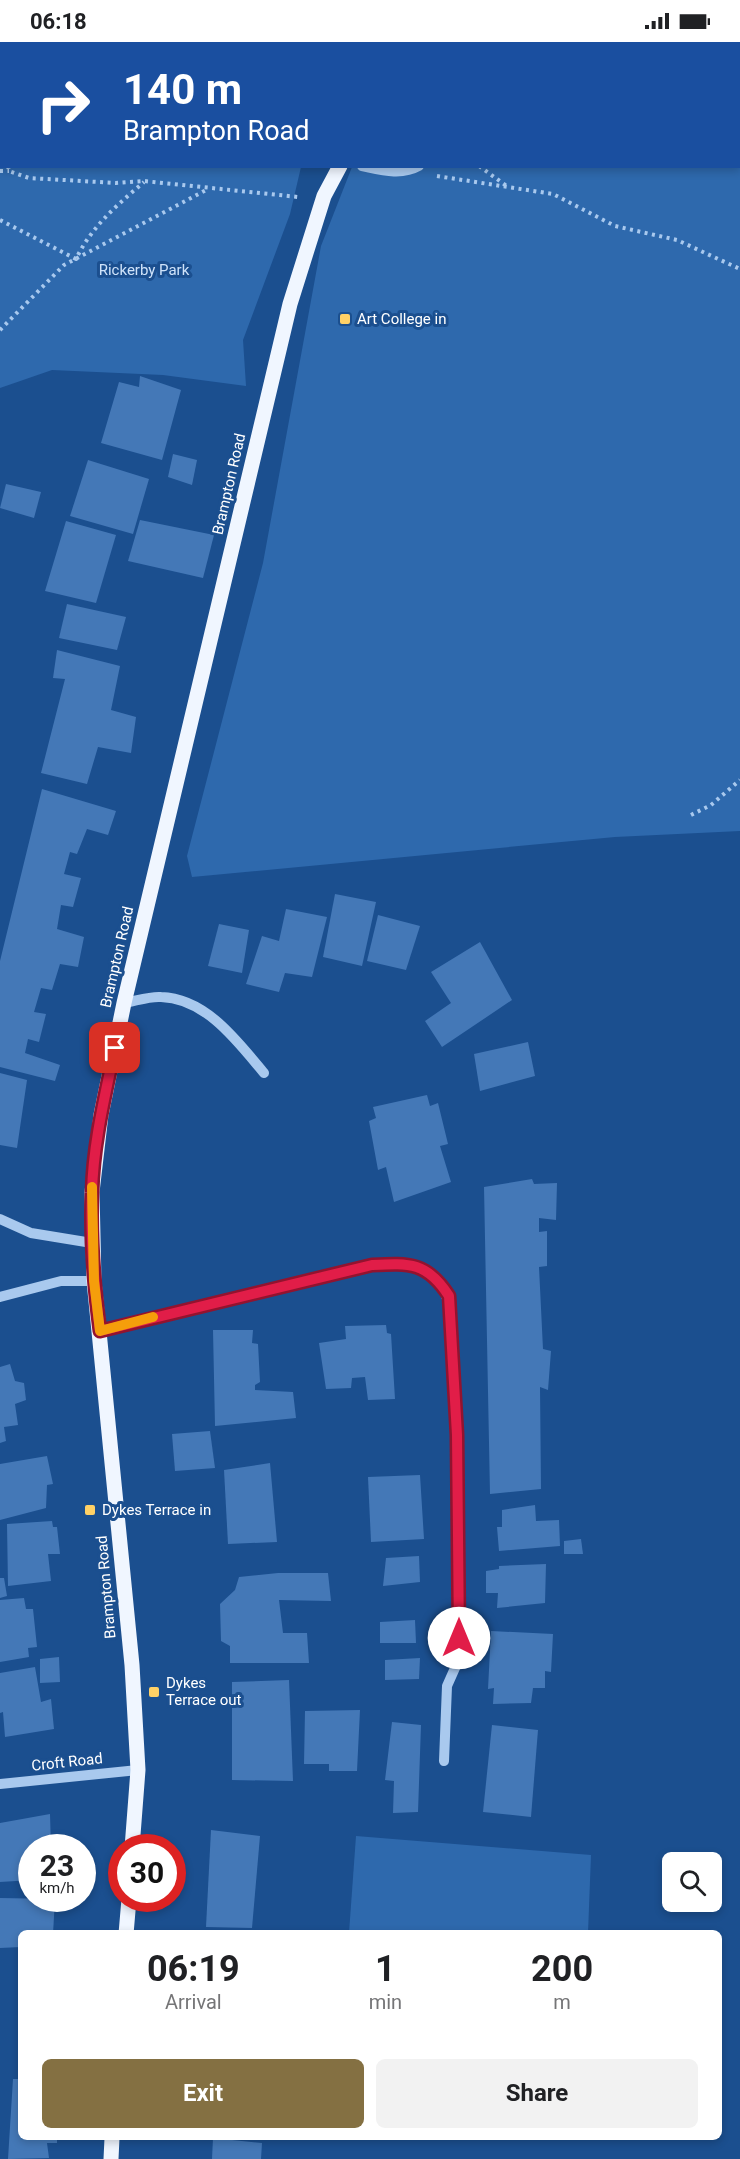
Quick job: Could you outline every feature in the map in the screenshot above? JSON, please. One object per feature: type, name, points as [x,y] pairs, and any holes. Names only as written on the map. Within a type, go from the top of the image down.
[{"type":"main road","name":"Brampton Road","points":[[133,1834],[138,1770],[132,1665],[92,1243],[92,1192],[101,1115],[124,1003],[290,304],[324,196],[339,168]]},
{"type":"main road","points":[[126,1930],[128,1912]]},
{"type":"main road","points":[[111,2159],[112,2140]]},
{"type":"street","points":[[371,168],[389,172],[408,171],[415,168]]},
{"type":"street","points":[[124,1003],[161,996],[190,1004],[218,1022],[264,1073]]},
{"type":"street","points":[[0,1219],[31,1233],[92,1243]]},
{"type":"street","points":[[100,1331],[372,1265],[405,1263],[425,1269],[440,1282],[449,1296],[452,1324],[458,1530],[459,1659],[447,1686],[444,1761]]},
{"type":"street","points":[[0,1297],[61,1281],[94,1281]]},
{"type":"street","name":"Croft Road","points":[[0,1784],[138,1770]]},
{"type":"path","points":[[482,168],[509,188]]},
{"type":"path","points":[[0,171],[8,169],[29,178],[144,181],[301,197],[324,196]]},
{"type":"path","points":[[389,172],[554,194],[615,226],[677,240],[740,269]]},
{"type":"path","points":[[76,259],[90,234],[104,217],[144,181]]},
{"type":"path","points":[[0,330],[64,265],[210,188]]},
{"type":"path","points":[[0,220],[76,259]]},
{"type":"path","points":[[691,815],[711,805],[740,780]]},
{"type":"green space","name":"Rickerby Park","points":[[0,168],[301,168],[290,214],[243,340],[246,386],[163,375],[52,370],[0,388]]},
{"type":"green space","points":[[352,168],[740,168],[740,831],[615,837],[192,877],[187,856],[263,563],[321,246]]},
{"type":"green space","points":[[356,1836],[591,1855],[588,1930],[349,1930]]},
{"type":"building","points":[[140,376],[181,390],[162,460],[101,443],[119,382],[139,387]]},
{"type":"building","points":[[173,454],[197,460],[192,485],[168,477]]},
{"type":"building","points":[[88,460],[149,479],[133,534],[70,516]]},
{"type":"building","points":[[6,484],[41,492],[34,518],[0,508]]},
{"type":"building","points":[[140,520],[214,535],[203,578],[128,561]]},
{"type":"building","points":[[66,521],[116,535],[96,603],[45,591]]},
{"type":"building","points":[[67,604],[126,617],[117,650],[59,638]]},
{"type":"building","points":[[57,650],[120,666],[111,710],[136,717],[131,753],[98,747],[87,784],[41,773],[65,679],[53,678]]},
{"type":"building","points":[[42,789],[116,811],[108,835],[87,829],[77,854],[70,852],[64,874],[81,878],[73,907],[61,905],[57,929],[84,937],[78,967],[60,964],[52,990],[41,988],[34,1012],[46,1014],[39,1042],[28,1039],[25,1053],[60,1065],[55,1081],[0,1067],[0,961]]},
{"type":"building","points":[[335,894],[376,902],[362,966],[323,957]]},
{"type":"building","points":[[286,909],[327,917],[312,977],[285,973],[279,992],[246,984],[262,936],[279,941]]},
{"type":"building","points":[[378,915],[420,926],[406,970],[367,961]]},
{"type":"building","points":[[219,924],[249,930],[242,973],[208,966]]},
{"type":"building","points":[[480,942],[512,1000],[442,1047],[425,1021],[451,1003],[431,972]]},
{"type":"building","points":[[528,1042],[535,1076],[480,1091],[474,1054]]},
{"type":"building","points":[[0,1073],[27,1080],[17,1148],[0,1145]]},
{"type":"building","points":[[427,1095],[430,1106],[438,1103],[448,1144],[440,1146],[451,1182],[394,1202],[386,1167],[378,1170],[369,1121],[376,1118],[373,1107]]},
{"type":"building","points":[[532,1179],[534,1184],[557,1183],[556,1220],[539,1218],[539,1232],[547,1231],[547,1266],[539,1267],[543,1349],[551,1351],[548,1390],[540,1387],[541,1489],[490,1494],[484,1187]]},
{"type":"building","points":[[386,1325],[387,1333],[391,1334],[395,1399],[368,1400],[365,1377],[352,1378],[351,1388],[326,1389],[319,1343],[346,1339],[345,1326]]},
{"type":"building","points":[[213,1330],[253,1330],[252,1343],[258,1344],[260,1382],[255,1385],[255,1390],[293,1392],[296,1418],[215,1426]]},
{"type":"building","points":[[10,1364],[15,1381],[24,1383],[26,1400],[15,1404],[18,1425],[4,1427],[6,1441],[0,1443],[0,1367]]},
{"type":"building","points":[[210,1431],[215,1468],[175,1471],[172,1434]]},
{"type":"building","points":[[47,1456],[53,1484],[47,1485],[46,1508],[0,1520],[0,1464]]},
{"type":"building","points":[[270,1463],[277,1542],[228,1544],[224,1470]]},
{"type":"building","points":[[420,1475],[424,1539],[371,1542],[368,1477]]},
{"type":"building","points":[[535,1505],[536,1521],[559,1520],[560,1546],[499,1551],[497,1527],[502,1527],[502,1510]]},
{"type":"building","points":[[52,1521],[53,1527],[57,1527],[60,1554],[48,1554],[51,1581],[8,1586],[7,1524]]},
{"type":"building","points":[[581,1539],[583,1554],[564,1554],[564,1541]]},
{"type":"building","points":[[419,1556],[420,1582],[383,1586],[386,1558]]},
{"type":"building","points":[[546,1564],[545,1603],[497,1608],[498,1593],[486,1593],[486,1571],[499,1569],[499,1566]]},
{"type":"building","points":[[278,1573],[328,1573],[331,1601],[279,1600],[283,1633],[307,1633],[309,1663],[230,1663],[230,1646],[221,1641],[220,1604],[235,1590],[239,1577]]},
{"type":"building","points":[[0,1578],[4,1578],[7,1596],[0,1598]]},
{"type":"building","points":[[24,1598],[26,1609],[33,1609],[37,1647],[28,1648],[29,1657],[0,1662],[0,1600]]},
{"type":"building","points":[[415,1620],[416,1643],[380,1643],[380,1622]]},
{"type":"building","points":[[491,1631],[553,1634],[551,1672],[545,1671],[545,1688],[533,1688],[531,1703],[493,1704],[494,1688],[488,1689]]},
{"type":"building","points":[[59,1657],[60,1682],[40,1683],[40,1659]]},
{"type":"building","points":[[420,1658],[419,1679],[385,1680],[385,1660]]},
{"type":"building","points":[[35,1667],[41,1702],[51,1699],[54,1729],[5,1737],[3,1712],[0,1713],[0,1673]]},
{"type":"building","points":[[289,1680],[293,1781],[232,1780],[232,1682]]},
{"type":"building","points":[[360,1710],[357,1771],[329,1771],[329,1764],[304,1764],[305,1711]]},
{"type":"building","points":[[392,1722],[421,1725],[418,1812],[393,1813],[394,1781],[385,1780]]},
{"type":"building","points":[[492,1725],[538,1730],[531,1817],[483,1812]]},
{"type":"building","points":[[50,1814],[51,1834],[18,1834],[18,1881],[0,1882],[0,1823]]},
{"type":"building","points":[[211,1830],[260,1836],[252,1928],[206,1927]]},
{"type":"building","points":[[0,1898],[18,1898],[18,1912],[54,1912],[53,1930],[18,1930],[18,1947],[0,1948]]},
{"type":"building","points":[[13,2079],[18,2079],[18,2140],[57,2140],[57,2143],[47,2143],[49,2158],[8,2159]]},
{"type":"building","points":[[213,2140],[262,2143],[261,2159],[212,2159]]},
{"type":"slow traffic","points":[[92,1187],[94,1281],[100,1331],[153,1317]]},
{"type":"place","name":"Art College in","points":[[345,319]]},
{"type":"place","name":"Dykes Terrace in","points":[[90,1510]]},
{"type":"place","name":"Dykes Terrace out","points":[[154,1692]]},
{"type":"route","points":[[115,1048],[101,1115],[92,1192],[94,1281],[100,1331],[372,1265],[405,1263],[425,1269],[440,1282],[449,1296],[457,1435],[459,1638]]}]
